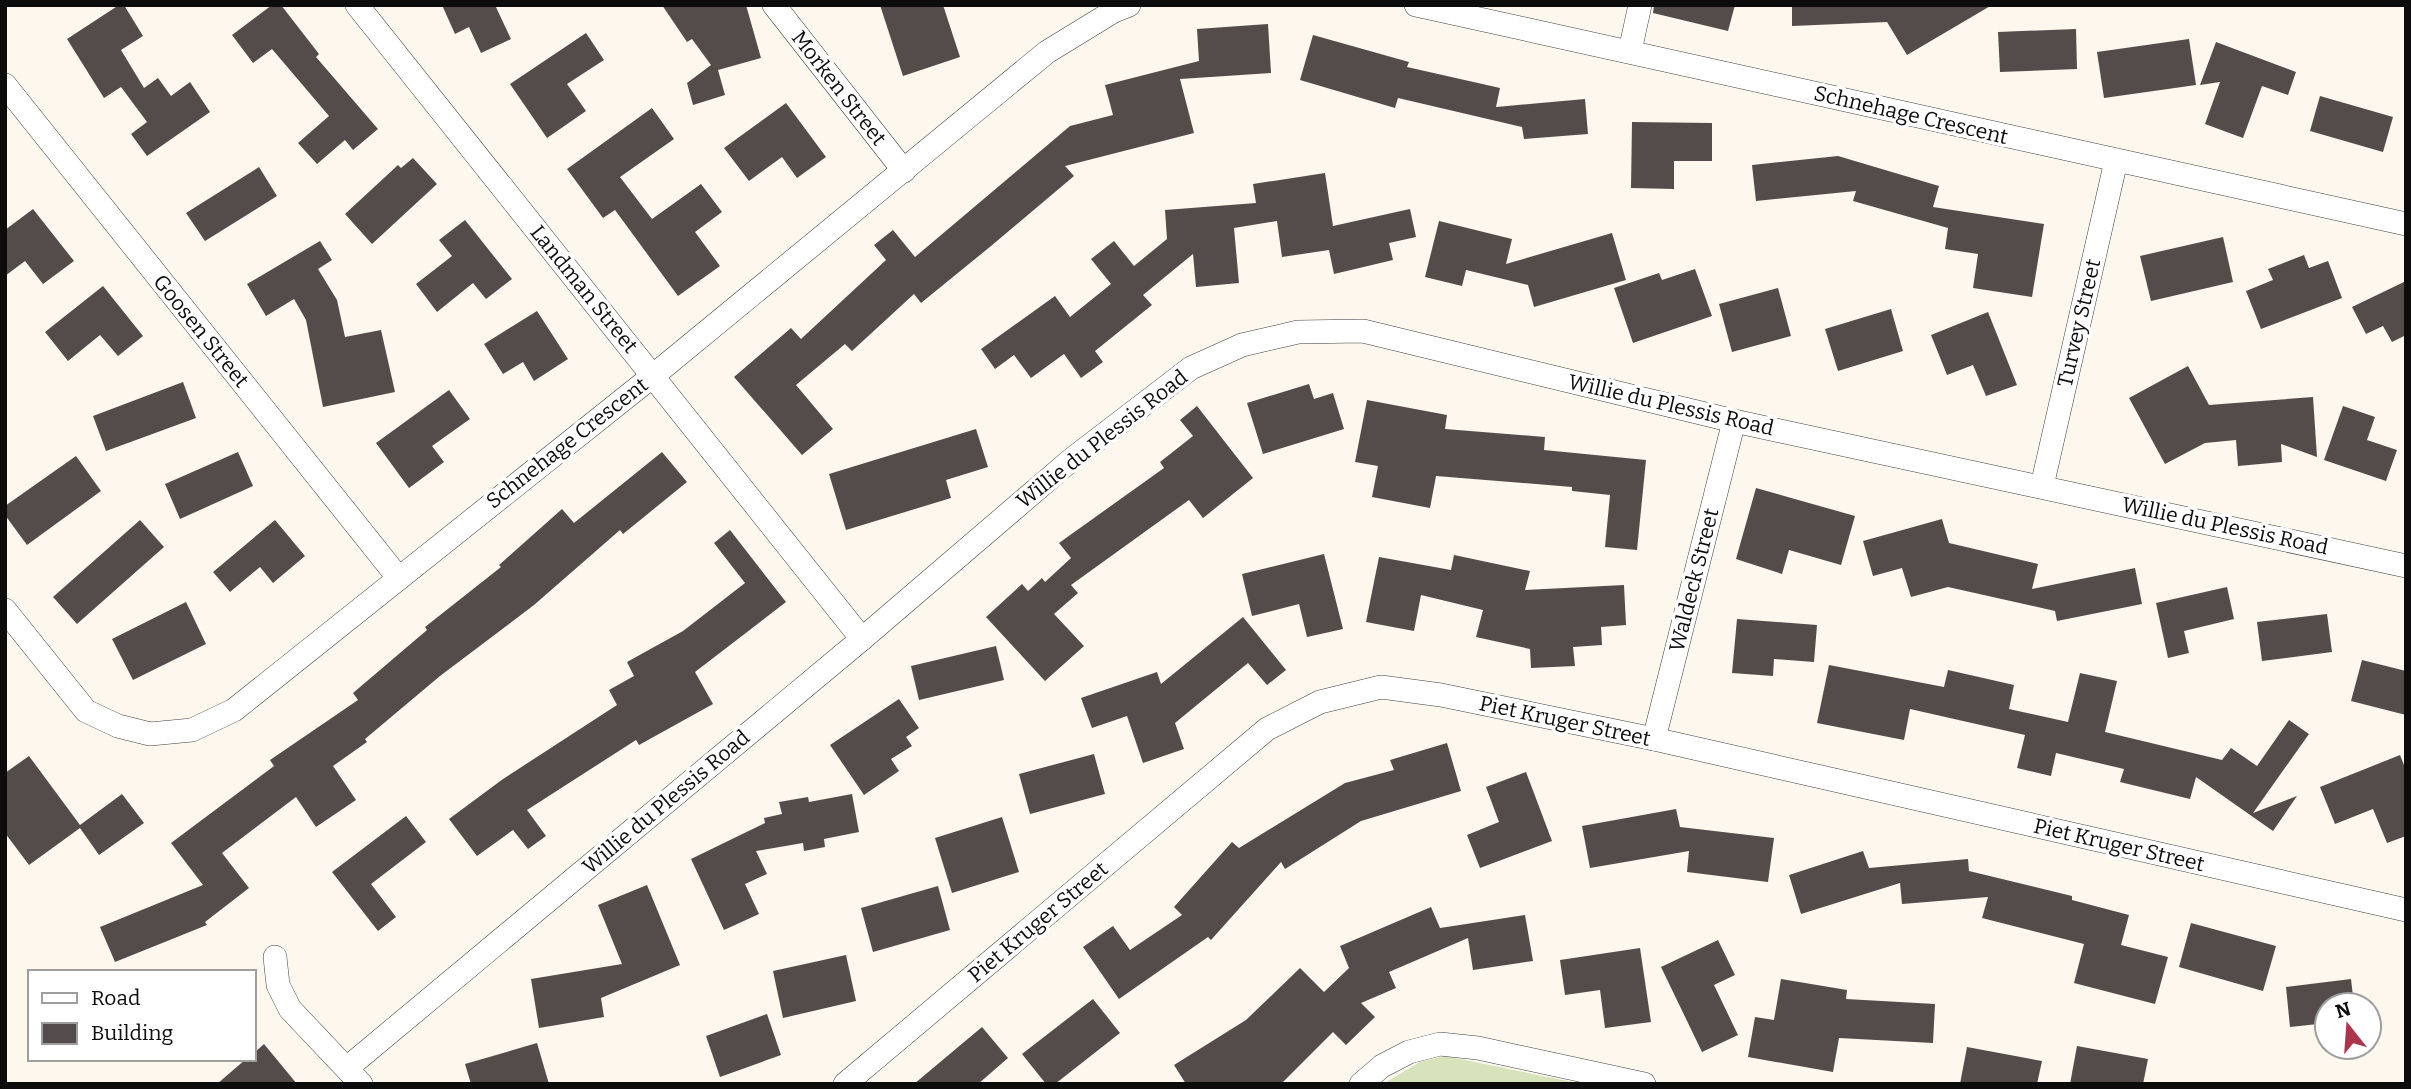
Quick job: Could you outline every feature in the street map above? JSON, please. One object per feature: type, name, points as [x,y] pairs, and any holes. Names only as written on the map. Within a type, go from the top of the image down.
[{"type":"street","name":"Landman Street","points":[[357,5],[862,639]]},
{"type":"street","name":"Morken Street","points":[[774,5],[904,171]]},
{"type":"street","name":"Schnehage Crescent","points":[[5,610],[86,711],[118,726],[150,734],[178,732],[192,730],[234,710],[397,576],[654,375],[1047,52],[1114,11],[1129,5]]},
{"type":"street","name":"Schnehage Crescent","points":[[1416,5],[2406,225]]},
{"type":"street","points":[[1630,51],[1640,5]]},
{"type":"street","name":"Goosen Street","points":[[5,85],[397,576]]},
{"type":"street","name":"Turvey Street","points":[[2042,486],[2116,161]]},
{"type":"street","name":"Willie du Plessis Road","points":[[354,1076],[1070,460],[1191,368],[1242,345],[1298,332],[1363,331],[1734,421],[2406,566]]},
{"type":"street","name":"Waldeck Street","points":[[1654,739],[1734,421]]},
{"type":"street","name":"Piet Kruger Street","points":[[846,1083],[1267,729],[1320,702],[1381,687],[1441,695],[1654,739],[2406,910]]},
{"type":"street","points":[[275,957],[278,985],[290,1009],[354,1076]]},
{"type":"street","points":[[1361,1084],[1382,1066],[1409,1052],[1440,1044],[1478,1048],[1644,1084]]},
{"type":"green space","points":[[1445,1056],[1582,1084],[1383,1084],[1420,1062]]},
{"type":"building","points":[[119,5],[124,5],[143,36],[121,50],[144,88],[158,78],[171,96],[190,82],[210,112],[147,156],[131,134],[147,122],[121,87],[104,98],[67,39]]},
{"type":"building","points":[[272,5],[281,5],[319,54],[316,57],[378,129],[353,150],[345,140],[317,164],[298,143],[329,116],[272,49],[253,63],[232,35]]},
{"type":"building","points":[[442,5],[495,5],[511,39],[481,53],[469,27],[455,34]]},
{"type":"building","points":[[662,5],[746,5],[761,58],[718,70],[725,95],[693,105],[687,83],[711,65],[692,39],[687,42]]},
{"type":"building","points":[[880,5],[943,5],[960,57],[903,76]]},
{"type":"building","points":[[1654,5],[1735,5],[1728,31],[1653,13]]},
{"type":"building","points":[[1792,5],[1992,5],[1907,55],[1887,22],[1792,26]]},
{"type":"building","points":[[1268,24],[1271,73],[1180,79],[1194,133],[1065,166],[1074,176],[921,303],[914,294],[852,351],[845,344],[796,385],[833,429],[802,455],[734,377],[791,328],[801,339],[886,260],[874,245],[893,230],[915,257],[1070,126],[1113,115],[1105,85],[1199,61],[1197,29]]},
{"type":"building","points":[[2076,29],[2077,69],[2000,72],[1998,32]]},
{"type":"building","points":[[586,33],[604,60],[567,84],[586,111],[547,138],[510,84]]},
{"type":"building","points":[[1313,35],[1409,62],[1407,67],[1500,88],[1496,107],[1585,99],[1588,134],[1524,139],[1522,127],[1398,98],[1395,108],[1300,80]]},
{"type":"building","points":[[2189,39],[2196,85],[2104,98],[2097,52]]},
{"type":"building","points":[[2216,42],[2296,72],[2288,95],[2262,86],[2243,138],[2205,124],[2220,82],[2200,85]]},
{"type":"building","points":[[2320,96],[2393,117],[2383,152],[2310,131]]},
{"type":"building","points":[[786,103],[826,157],[797,178],[782,157],[749,181],[724,148]]},
{"type":"building","points":[[652,108],[674,139],[620,177],[652,219],[701,184],[722,212],[695,232],[720,266],[678,296],[615,210],[603,218],[567,169]]},
{"type":"building","points":[[1632,122],[1712,123],[1712,161],[1674,161],[1674,189],[1631,188]]},
{"type":"building","points":[[1838,156],[1939,186],[1933,207],[2044,224],[2032,297],[1973,288],[1978,254],[1945,249],[1948,228],[1853,201],[1856,191],[1756,201],[1752,165]]},
{"type":"building","points":[[413,158],[437,184],[372,244],[345,214],[398,165],[401,168]]},
{"type":"building","points":[[259,167],[277,196],[205,241],[186,213]]},
{"type":"building","points":[[1325,173],[1333,226],[1410,209],[1416,237],[1389,243],[1393,260],[1334,274],[1329,250],[1282,257],[1277,221],[1234,228],[1239,283],[1196,287],[1193,254],[1143,295],[1152,305],[1095,351],[1103,362],[1081,378],[1064,354],[1031,378],[1014,355],[995,369],[981,349],[1055,296],[1070,317],[1111,284],[1091,259],[1114,241],[1134,266],[1167,239],[1165,210],[1256,203],[1253,184]]},
{"type":"building","points":[[33,209],[74,261],[43,284],[25,261],[5,276],[5,230]]},
{"type":"building","points":[[465,220],[512,279],[486,299],[473,283],[437,312],[416,284],[452,256],[439,240]]},
{"type":"building","points":[[1439,221],[1512,239],[1506,264],[1612,233],[1626,280],[1534,307],[1528,285],[1466,270],[1462,286],[1425,277]]},
{"type":"building","points":[[2223,237],[2233,282],[2151,301],[2140,256]]},
{"type":"building","points":[[320,241],[332,260],[318,269],[337,300],[345,337],[381,330],[395,392],[323,407],[306,320],[294,299],[266,316],[247,284]]},
{"type":"building","points":[[2304,255],[2309,268],[2328,261],[2342,298],[2261,329],[2246,291],[2273,280],[2268,269]]},
{"type":"building","points":[[1695,269],[1712,316],[1633,343],[1614,288],[1659,273],[1662,280]]},
{"type":"building","points":[[2406,281],[2406,335],[2392,342],[2383,326],[2366,334],[2352,307]]},
{"type":"building","points":[[103,286],[143,336],[118,356],[100,335],[68,361],[45,332]]},
{"type":"building","points":[[1778,288],[1791,336],[1732,352],[1719,304]]},
{"type":"building","points":[[1891,309],[1903,351],[1838,371],[1825,329]]},
{"type":"building","points":[[537,311],[568,359],[534,381],[523,362],[503,374],[484,344]]},
{"type":"building","points":[[1988,312],[2017,385],[1986,396],[1973,365],[1947,375],[1931,335]]},
{"type":"building","points":[[2188,366],[2209,405],[2313,397],[2317,457],[2281,444],[2282,462],[2238,466],[2236,440],[2205,443],[2165,464],[2129,398]]},
{"type":"building","points":[[183,382],[196,418],[106,451],[93,416]]},
{"type":"building","points":[[1309,384],[1314,399],[1333,393],[1344,429],[1263,454],[1247,403]]},
{"type":"building","points":[[449,390],[470,419],[432,446],[444,462],[409,488],[376,443]]},
{"type":"building","points":[[1367,400],[1447,415],[1445,429],[1545,437],[1544,450],[1646,460],[1637,550],[1605,547],[1610,495],[1572,491],[1572,487],[1436,476],[1430,508],[1372,497],[1378,466],[1355,462]]},
{"type":"building","points":[[1197,406],[1253,478],[1203,518],[1189,500],[1071,585],[1078,593],[1054,614],[1084,646],[1045,681],[986,617],[1022,584],[1028,591],[1042,578],[1045,582],[1071,558],[1059,543],[1164,468],[1160,462],[1193,436],[1180,420]]},
{"type":"building","points":[[2343,406],[2375,417],[2367,440],[2397,450],[2386,481],[2324,460]]},
{"type":"building","points":[[976,429],[988,467],[946,480],[951,498],[846,530],[829,474]]},
{"type":"building","points":[[238,452],[253,486],[180,519],[165,484]]},
{"type":"building","points":[[662,452],[687,482],[623,534],[620,530],[534,605],[440,676],[365,739],[367,742],[333,766],[356,800],[316,827],[296,797],[222,853],[249,888],[205,922],[207,925],[115,962],[100,927],[203,885],[171,843],[274,766],[270,760],[358,700],[353,693],[427,630],[425,627],[501,567],[499,565],[562,509],[574,523]]},
{"type":"building","points":[[76,456],[101,491],[27,545],[5,515],[5,506]]},
{"type":"building","points":[[1756,488],[1855,516],[1841,565],[1789,550],[1782,574],[1736,559]]},
{"type":"building","points":[[1942,519],[1949,543],[2038,564],[2032,589],[2135,568],[2142,604],[2057,621],[2055,611],[1948,587],[1911,597],[1902,568],[1873,576],[1863,541]]},
{"type":"building","points":[[140,520],[164,547],[77,624],[53,597]]},
{"type":"building","points":[[275,520],[305,556],[273,583],[260,567],[230,592],[213,572]]},
{"type":"building","points":[[730,530],[786,602],[695,672],[713,704],[639,745],[636,740],[527,810],[546,836],[528,849],[513,830],[477,856],[449,819],[503,779],[617,705],[609,690],[634,676],[627,662],[683,631],[745,583],[714,543]]},
{"type":"building","points":[[1324,554],[1343,629],[1307,637],[1299,604],[1252,616],[1242,574]]},
{"type":"building","points":[[1454,555],[1530,571],[1525,590],[1624,585],[1626,625],[1601,627],[1602,645],[1573,647],[1575,666],[1531,668],[1530,649],[1476,637],[1483,610],[1421,595],[1414,631],[1366,622],[1379,557],[1451,570]]},
{"type":"building","points":[[2227,587],[2234,619],[2184,631],[2189,653],[2168,658],[2156,603]]},
{"type":"building","points":[[186,602],[206,644],[133,680],[112,639]]},
{"type":"building","points":[[2327,614],[2332,652],[2262,661],[2257,622]]},
{"type":"building","points":[[1243,617],[1286,670],[1267,685],[1248,663],[1175,723],[1184,749],[1143,763],[1127,716],[1092,728],[1081,698],[1157,672],[1161,684]]},
{"type":"building","points":[[1737,619],[1817,625],[1814,662],[1774,659],[1773,676],[1732,673]]},
{"type":"building","points":[[996,646],[1004,680],[919,700],[911,666]]},
{"type":"building","points":[[2362,660],[2406,671],[2406,715],[2351,701]]},
{"type":"building","points":[[1829,665],[1944,687],[1948,670],[2014,685],[2009,709],[2068,722],[2080,673],[2117,681],[2105,732],[2222,760],[2231,748],[2257,766],[2289,720],[2309,734],[2253,813],[2297,796],[2273,831],[2196,777],[2190,799],[2120,782],[2124,769],[2056,753],[2051,776],[2017,768],[2025,735],[1910,709],[1904,740],[1817,723]]},
{"type":"building","points":[[899,699],[919,728],[906,737],[912,746],[891,759],[899,771],[864,795],[830,745]]},
{"type":"building","points":[[1447,743],[1461,791],[1361,821],[1285,869],[1281,862],[1211,940],[1208,937],[1119,999],[1083,947],[1113,926],[1130,950],[1182,915],[1174,907],[1232,842],[1239,848],[1345,783],[1394,770],[1390,760]]},
{"type":"building","points":[[1094,754],[1105,794],[1030,814],[1019,774]]},
{"type":"building","points":[[2400,755],[2406,770],[2406,836],[2387,843],[2373,809],[2335,824],[2320,787]]},
{"type":"building","points":[[29,756],[80,825],[122,794],[144,823],[99,855],[80,828],[29,865],[5,833],[5,773]]},
{"type":"building","points":[[1526,772],[1552,841],[1480,868],[1467,835],[1499,822],[1486,787]]},
{"type":"building","points":[[852,794],[859,832],[824,839],[825,847],[804,851],[803,843],[756,851],[767,874],[745,884],[759,914],[724,930],[691,859],[765,823],[764,818],[782,814],[779,802],[808,797],[809,802]]},
{"type":"building","points":[[1676,809],[1680,827],[1774,838],[1768,882],[1687,872],[1689,851],[1590,868],[1582,826]]},
{"type":"building","points":[[406,816],[426,842],[371,884],[396,917],[378,931],[332,872]]},
{"type":"building","points":[[1002,817],[1019,872],[952,893],[935,838]]},
{"type":"building","points":[[1863,851],[1869,868],[1968,859],[1969,871],[2072,896],[2072,900],[2129,915],[2121,945],[2168,957],[2155,1004],[2074,983],[2084,944],[1982,918],[1988,897],[1902,904],[1900,883],[1801,914],[1789,875]]},
{"type":"building","points":[[647,885],[680,965],[601,998],[604,1017],[539,1028],[531,979],[622,964],[598,905]]},
{"type":"building","points":[[938,886],[950,930],[873,952],[861,908]]},
{"type":"building","points":[[1431,907],[1440,928],[1525,915],[1533,961],[1473,970],[1468,938],[1389,972],[1396,988],[1361,1003],[1375,1017],[1346,1045],[1333,1032],[1281,1084],[1186,1084],[1174,1065],[1246,1020],[1300,968],[1324,992],[1349,968],[1340,946]]},
{"type":"building","points":[[2191,923],[2276,946],[2263,991],[2179,967]]},
{"type":"building","points":[[1718,940],[1735,975],[1714,985],[1738,1035],[1702,1052],[1661,967]]},
{"type":"building","points":[[1640,948],[1651,1022],[1605,1028],[1600,990],[1565,995],[1560,960]]},
{"type":"building","points":[[846,955],[856,1001],[783,1018],[773,971]]},
{"type":"building","points":[[1781,979],[1847,990],[1846,999],[1935,1004],[1933,1043],[1839,1038],[1833,1072],[1748,1057],[1755,1017],[1774,1020]]},
{"type":"building","points":[[2351,979],[2352,991],[2313,991],[2313,1025],[2290,1027],[2286,987]]},
{"type":"building","points":[[1093,999],[1120,1033],[1055,1084],[1046,1084],[1022,1054]]},
{"type":"building","points":[[767,1014],[781,1055],[720,1077],[706,1036]]},
{"type":"building","points":[[982,1027],[1008,1058],[978,1084],[914,1084]]},
{"type":"building","points":[[537,1043],[549,1084],[471,1084],[465,1064]]},
{"type":"building","points":[[264,1044],[297,1084],[217,1084],[244,1061],[256,1061],[256,1051]]},
{"type":"building","points":[[2077,1046],[2148,1059],[2143,1084],[2070,1084]]},
{"type":"building","points":[[1967,1047],[2042,1061],[2037,1084],[1960,1084]]}]
